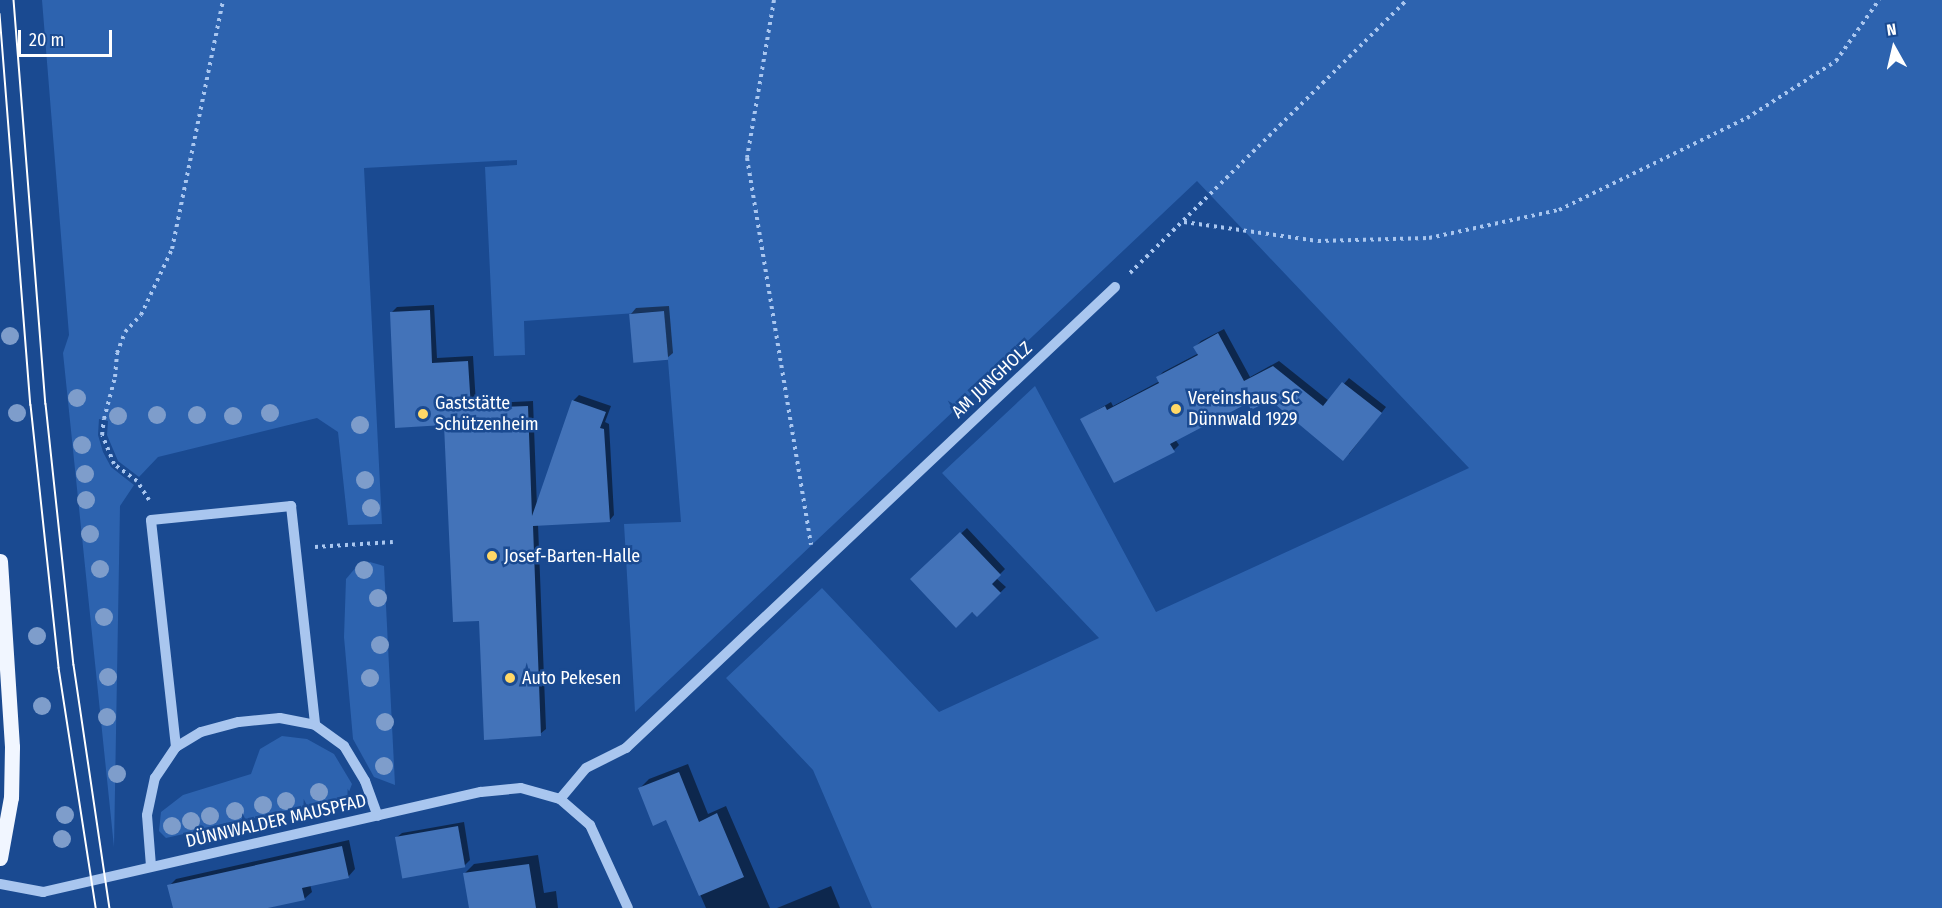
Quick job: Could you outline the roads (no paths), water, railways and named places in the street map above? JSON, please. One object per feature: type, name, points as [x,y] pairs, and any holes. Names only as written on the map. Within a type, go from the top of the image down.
[{"type":"main road","points":[[0,561],[12,747],[11,797],[0,858]]},
{"type":"street","name":"AM JUNGHOLZ","points":[[560,799],[586,768],[626,748],[1115,287]]},
{"type":"street","points":[[176,747],[152,520],[291,506],[315,725]]},
{"type":"street","points":[[151,867],[147,815],[155,778],[176,747],[201,732],[239,722],[280,718],[315,725],[344,746],[365,781],[378,816]]},
{"type":"street","name":"DÜNNWALDER MAUSPFAD","points":[[0,884],[43,892],[481,792],[521,788],[560,799],[590,825],[628,908]]},
{"type":"tram line","points":[[14,0],[46,404],[74,665],[110,908]]},
{"type":"tram line","points":[[0,14],[31,405],[59,668],[96,908]]},
{"type":"place","name":"Vereinshaus SC Dünnwald 1929","points":[[1176,409]]},
{"type":"place","name":"Gaststätte Schützenheim","points":[[423,414]]},
{"type":"place","name":"Josef-Barten-Halle","points":[[492,556]]},
{"type":"place","name":"Auto Pekesen","points":[[510,678]]}]
